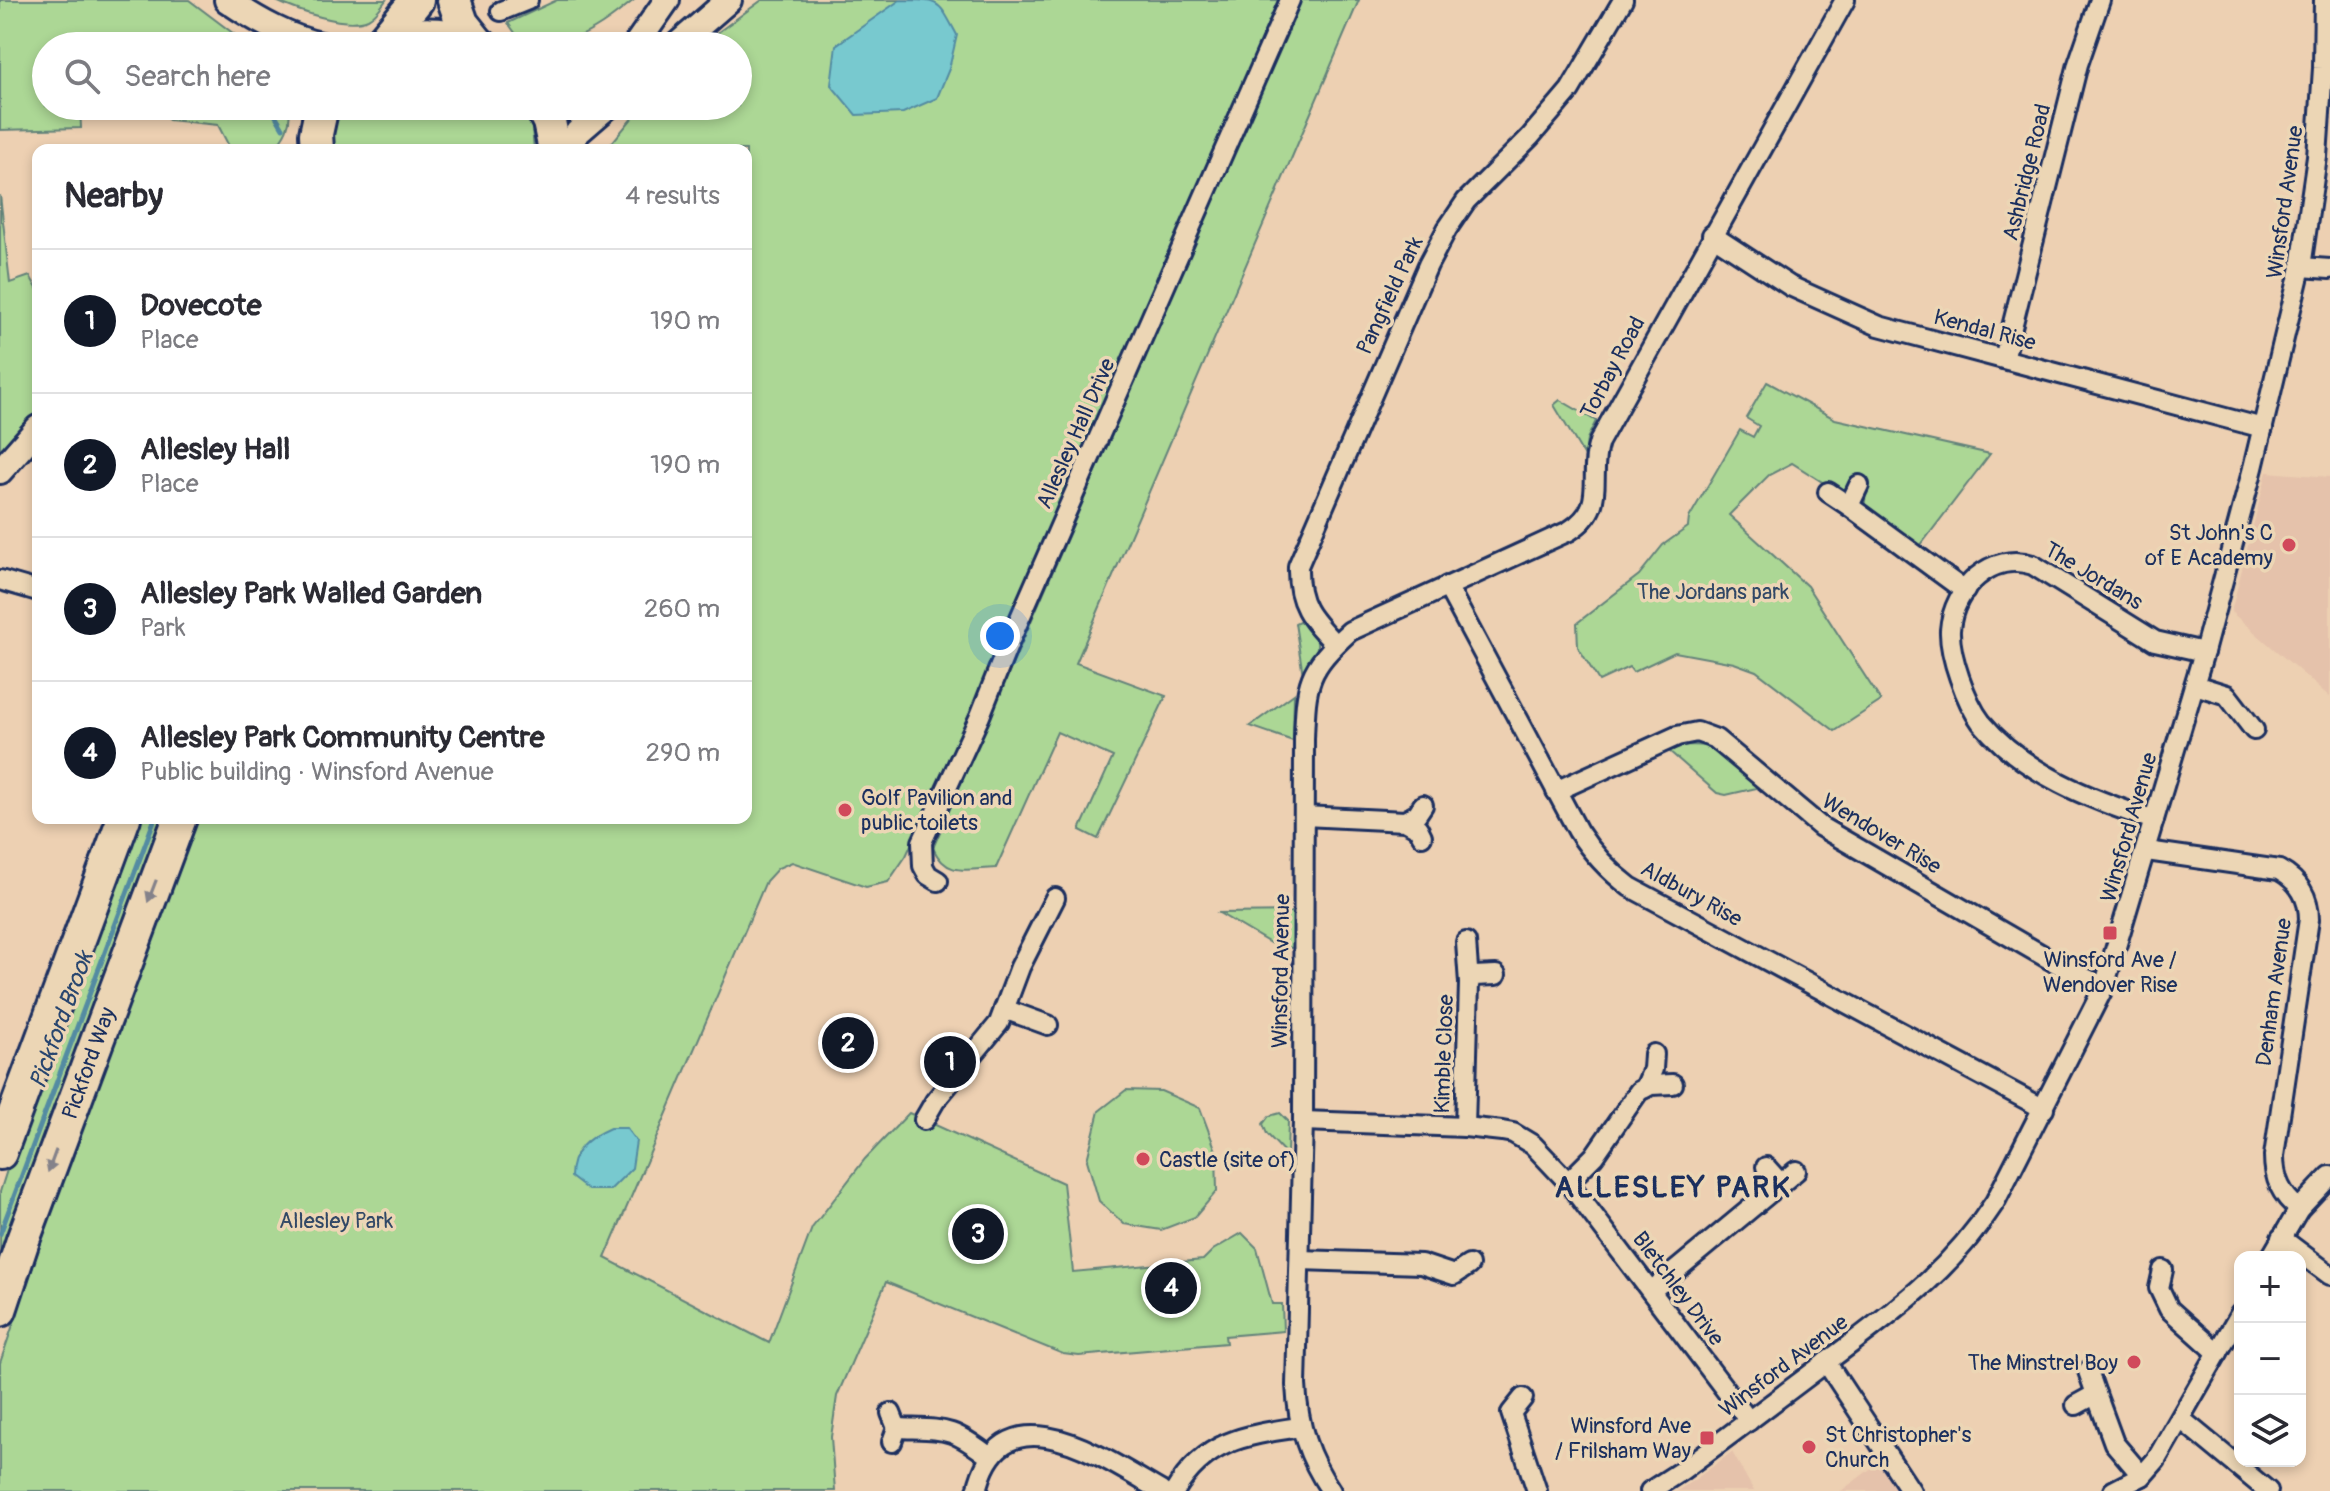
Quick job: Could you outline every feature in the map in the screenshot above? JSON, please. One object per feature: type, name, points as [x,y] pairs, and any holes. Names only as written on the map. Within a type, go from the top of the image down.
[{"type":"highway","points":[[389,32],[417,0]]},
{"type":"highway","points":[[454,0],[462,23],[469,32]]},
{"type":"highway","points":[[548,120],[554,144]]},
{"type":"highway","points":[[0,1153],[122,824]]},
{"type":"highway","name":"Pickford Way","points":[[0,1310],[23,1240],[178,824]]},
{"type":"main road","points":[[227,0],[261,23],[283,32]]},
{"type":"main road","points":[[645,32],[667,0]]},
{"type":"main road","points":[[691,32],[729,0]]},
{"type":"main road","points":[[261,23],[269,32]]},
{"type":"main road","points":[[571,144],[578,132],[592,120]]},
{"type":"main road","points":[[0,471],[32,435]]},
{"type":"street","points":[[501,11],[528,0]]},
{"type":"street","name":"Allesley Hall Drive","points":[[938,881],[928,875],[923,866],[922,842],[980,716],[1290,0]]},
{"type":"street","name":"Pangfield Park","points":[[1335,644],[1306,610],[1298,585],[1298,566],[1428,265],[1466,201],[1530,137],[1570,90],[1623,0]]},
{"type":"street","name":"Torbay Road","points":[[1335,644],[1363,624],[1569,531],[1584,520],[1595,497],[1599,442],[1845,0]]},
{"type":"street","name":"Ashbridge Road","points":[[2004,359],[2078,64],[2100,0]]},
{"type":"street","name":"Winsford Avenue","points":[[1650,1491],[1749,1421],[1921,1290],[1948,1265],[1995,1202],[2104,987],[2195,685],[2263,428],[2301,267],[2317,157],[2324,0]]},
{"type":"street","name":"Kendal Rise","points":[[1712,235],[1790,286],[1856,318],[2263,428]]},
{"type":"street","points":[[2301,267],[2330,269]]},
{"type":"street","points":[[1849,506],[1859,485]]},
{"type":"street","points":[[1828,492],[1965,591]]},
{"type":"street","name":"The Jordans","points":[[2154,820],[2119,809],[2055,780],[2012,751],[1981,721],[1968,699],[1951,645],[1951,625],[1973,580],[1991,566],[2002,562],[2023,562],[2055,578],[2155,641],[2204,652]]},
{"type":"street","points":[[0,580],[32,589]]},
{"type":"street","name":"Aldbury Rise","points":[[1447,586],[1556,791],[1587,844],[1606,867],[1630,887],[2044,1109]]},
{"type":"street","name":"Winsford Avenue","points":[[1331,1491],[1313,1463],[1300,1427],[1296,1385],[1303,1121],[1306,698],[1316,666],[1335,644]]},
{"type":"street","points":[[2195,685],[2227,695],[2254,730]]},
{"type":"street","name":"Wendover Rise","points":[[1556,791],[1685,733],[1703,734],[1723,743],[1821,827],[2068,970],[2104,987]]},
{"type":"street","points":[[1405,821],[1417,814],[1423,805]]},
{"type":"street","points":[[1304,816],[1405,821],[1418,828],[1422,836]]},
{"type":"street","name":"Denham Avenue","points":[[2147,851],[2279,870],[2295,881],[2305,896],[2309,919],[2274,1156],[2274,1170],[2281,1191],[2299,1209]]},
{"type":"street","points":[[924,1120],[935,1101],[999,1023],[1020,967],[1055,898]]},
{"type":"street","name":"Kimble Close","points":[[1465,1127],[1469,983],[1466,942]]},
{"type":"street","name":"Kimble Close","points":[[1469,983],[1474,976],[1496,975]]},
{"type":"street","points":[[1004,1009],[1048,1025]]},
{"type":"street","points":[[1645,1088],[1653,1069],[1654,1054]]},
{"type":"street","points":[[1568,1182],[1594,1156],[1639,1091],[1651,1085],[1673,1084]]},
{"type":"street","name":"Bletchley Drive","points":[[1303,1121],[1465,1127],[1502,1131],[1524,1139],[1542,1153],[1568,1182],[1749,1421]]},
{"type":"street","points":[[1766,1167],[1781,1184]]},
{"type":"street","points":[[1651,1291],[1796,1171]]},
{"type":"street","points":[[2274,1251],[2299,1209],[2330,1176]]},
{"type":"street","points":[[2281,1238],[2330,1275]]},
{"type":"street","points":[[1300,1260],[1421,1264],[1459,1278]]},
{"type":"street","points":[[2140,1288],[2161,1279],[2174,1315],[2218,1353]]},
{"type":"street","points":[[2113,1491],[2142,1476],[2156,1460],[2182,1420],[2235,1323]]},
{"type":"street","points":[[1826,1362],[1911,1491]]},
{"type":"street","points":[[2088,1371],[2114,1443],[2142,1476]]},
{"type":"street","points":[[2076,1405],[2096,1394]]},
{"type":"street","points":[[1511,1413],[1523,1398]]},
{"type":"street","points":[[1491,1410],[1511,1413]]},
{"type":"street","points":[[1511,1413],[1537,1491]]},
{"type":"street","points":[[2182,1420],[2268,1491]]},
{"type":"street","points":[[1175,1491],[1195,1463],[1223,1444],[1247,1436],[1300,1427]]},
{"type":"street","points":[[893,1428],[950,1431],[990,1457]]},
{"type":"street","points":[[977,1491],[990,1457],[1006,1444],[1023,1437],[1055,1437],[1161,1491]]},
{"type":"shaded area","name":"St John's C of E Academy","points":[[2267,472],[2330,477],[2330,697],[2231,612]]},
{"type":"shaded area","points":[[1732,1452],[1754,1491],[1677,1491],[1697,1478]]},
{"type":"shaded area","points":[[1881,1461],[1901,1491],[1841,1491]]},
{"type":"green space","points":[[0,0],[189,0],[231,32],[32,32],[32,120],[81,120],[81,128],[0,130]]},
{"type":"green space","points":[[274,0],[386,0],[368,19],[347,22],[307,13]]},
{"type":"green space","points":[[557,0],[634,0],[588,32],[514,32],[508,23]]},
{"type":"green space","name":"Allesley Park","points":[[762,0],[1283,0],[970,717],[906,856],[888,882],[866,887],[792,862],[778,868],[766,881],[605,1258],[769,1343],[812,1228],[865,1159],[909,1113],[1063,1183],[1073,1272],[1203,1260],[1213,1250],[1242,1233],[1257,1248],[1272,1304],[1282,1304],[1283,1331],[1225,1336],[1226,1343],[1079,1356],[1063,1354],[886,1282],[837,1396],[831,1437],[835,1491],[0,1491],[0,1363],[56,1199],[195,824],[752,824],[752,144],[611,144],[631,120],[752,120],[752,32],[718,32]]},
{"type":"green space","points":[[1300,0],[1359,0],[1076,663],[1166,696],[1098,839],[1080,830],[1113,757],[1057,732],[996,868],[951,868],[933,848]]},
{"type":"green space","points":[[169,120],[289,120],[284,135],[277,144],[228,144],[218,125]]},
{"type":"green space","points":[[328,120],[531,120],[533,144],[324,144]]},
{"type":"green space","points":[[0,195],[10,283],[30,276],[32,280],[32,416],[0,451]]},
{"type":"green space","name":"The Jordans park","points":[[1767,382],[1835,419],[1990,454],[1917,550],[1864,507],[1867,488],[1856,481],[1846,491],[1838,492],[1792,463],[1769,475],[1729,515],[1807,586],[1881,701],[1835,731],[1756,671],[1734,663],[1675,652],[1633,672],[1629,667],[1599,681],[1578,647],[1577,623],[1639,575],[1663,545],[1688,527],[1689,518],[1740,430],[1753,437],[1759,426],[1746,418]]},
{"type":"green space","points":[[1560,400],[1596,421],[1587,439],[1585,457],[1554,405]]},
{"type":"green space","points":[[1299,621],[1309,626],[1317,640],[1315,657],[1304,682],[1295,623]]},
{"type":"green space","points":[[1294,694],[1293,741],[1250,726]]},
{"type":"green space","points":[[1688,745],[1710,746],[1761,787],[1726,795],[1717,793],[1668,750]]},
{"type":"green space","points":[[137,824],[166,824],[0,1276],[0,1192],[21,1126]]},
{"type":"green space","points":[[1295,912],[1296,949],[1270,943],[1219,913]]},
{"type":"green space","points":[[1126,1090],[1161,1091],[1200,1108],[1216,1151],[1217,1191],[1195,1217],[1161,1230],[1124,1224],[1099,1201],[1087,1160],[1099,1111]]},
{"type":"green space","points":[[1280,1113],[1288,1121],[1287,1155],[1267,1134],[1263,1124],[1269,1116]]},
{"type":"water","points":[[900,0],[931,2],[937,4],[946,15],[957,35],[949,69],[937,98],[903,113],[856,115],[831,85],[836,45]]},
{"type":"water","points":[[610,1128],[626,1128],[636,1141],[632,1168],[610,1190],[588,1190],[571,1177],[574,1160],[582,1146]]},
{"type":"waterway","name":"Pickford Brook","points":[[278,120],[283,128]]},
{"type":"waterway","name":"Pickford Brook","points":[[0,1234],[153,824]]},
{"type":"place","name":"St John's C of E Academy","points":[[2289,545]]},
{"type":"place","name":"Golf Pavilion and public toilets","points":[[845,810]]},
{"type":"place","name":"Winsford Ave / Wendover Rise","points":[[2110,933]]},
{"type":"place","name":"Allesley Hall","points":[[848,1043]]},
{"type":"place","name":"Dovecote","points":[[950,1062]]},
{"type":"place","name":"Castle (site of)","points":[[1143,1159]]},
{"type":"place","name":"Allesley Park Walled Garden","points":[[978,1234]]},
{"type":"place","name":"Allesley Park Community Centre","points":[[1171,1288]]},
{"type":"place","name":"The Minstrel Boy","points":[[2134,1362]]},
{"type":"place","name":"Winsford Ave / Frilsham Way","points":[[1707,1438]]},
{"type":"place","name":"St Christopher's Church","points":[[1809,1447]]},
{"type":"district","name":"ALLESLEY PARK","points":[[1673,1187]]}]
